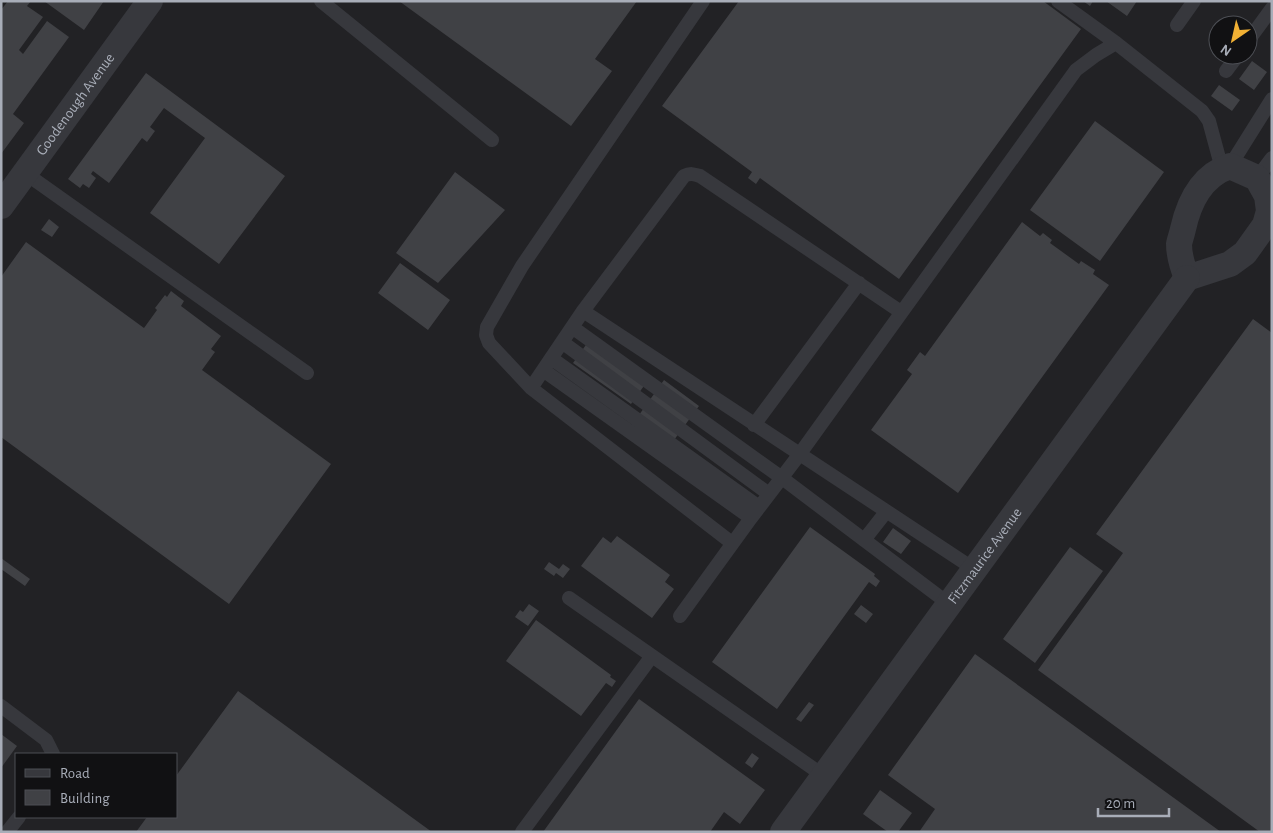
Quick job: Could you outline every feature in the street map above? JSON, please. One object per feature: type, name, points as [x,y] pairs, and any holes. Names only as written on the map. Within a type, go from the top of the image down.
[{"type":"street","name":"Goodenough Avenue","points":[[1,206],[150,1]]},
{"type":"street","points":[[1226,168],[1264,168],[1269,211],[1265,225],[1245,253],[1230,264],[1187,278],[1181,261],[1179,244],[1186,214],[1194,196],[1214,174],[1226,168]]},
{"type":"street","name":"Fitzmaurice Avenue","points":[[783,832],[1187,278]]},
{"type":"lane","points":[[321,1],[492,140]]},
{"type":"lane","points":[[703,1],[528,258],[487,327],[486,335],[489,343],[531,388],[732,543]]},
{"type":"lane","points":[[1058,1],[1116,43],[1202,111],[1209,121],[1226,168]]},
{"type":"lane","points":[[1177,25],[1194,1]]},
{"type":"lane","points":[[1258,27],[1272,8]]},
{"type":"lane","points":[[680,616],[750,518],[799,455],[1076,70],[1116,43]]},
{"type":"lane","points":[[1226,72],[1231,65]]},
{"type":"lane","points":[[1226,168],[1272,99]]},
{"type":"lane","points":[[25,173],[307,373]]},
{"type":"lane","points":[[531,388],[583,311],[684,176],[689,174],[700,176],[901,312]]},
{"type":"lane","points":[[754,425],[859,283]]},
{"type":"lane","points":[[583,311],[974,570]]},
{"type":"lane","points":[[572,327],[782,478],[949,604]]},
{"type":"lane","points":[[562,342],[770,494]]},
{"type":"lane","points":[[551,358],[759,507]]},
{"type":"lane","points":[[543,370],[750,518]]},
{"type":"lane","points":[[864,540],[886,512]]},
{"type":"lane","points":[[569,598],[824,776]]},
{"type":"lane","points":[[522,832],[652,656]]},
{"type":"lane","points":[[1,706],[46,740],[52,753]]},
{"type":"lane","points":[[7,832],[18,818]]},
{"type":"shaded area","points":[[1,1],[1272,1],[1272,832],[1,832]]},
{"type":"building","points":[[8,1],[31,1],[27,6],[43,17],[19,50],[23,54],[47,21],[69,37],[13,114],[24,123],[1,154],[1,10]]},
{"type":"building","points":[[44,1],[104,1],[84,30]]},
{"type":"building","points":[[399,1],[637,1],[595,59],[612,71],[571,126]]},
{"type":"building","points":[[739,1],[1043,1],[1081,29],[899,279],[760,178],[756,184],[748,178],[752,172],[662,106]]},
{"type":"building","points":[[1083,1],[1093,1],[1090,6]]},
{"type":"building","points":[[1106,1],[1137,1],[1127,16]]},
{"type":"building","points":[[1249,65],[1257,65],[1267,72],[1254,90],[1239,79]]},
{"type":"building","points":[[146,73],[285,176],[219,264],[150,213],[205,138],[164,108],[150,127],[155,131],[147,142],[142,138],[109,183],[93,171],[91,174],[96,178],[89,188],[83,184],[80,188],[68,179]]},
{"type":"building","points":[[1219,85],[1240,100],[1232,111],[1211,96]]},
{"type":"building","points":[[1095,121],[1164,172],[1100,261],[1030,210]]},
{"type":"building","points":[[455,172],[505,210],[438,283],[396,253]]},
{"type":"building","points":[[49,219],[59,227],[52,237],[41,230]]},
{"type":"building","points":[[1022,222],[1040,236],[1043,233],[1052,240],[1050,243],[1079,264],[1081,261],[1095,270],[1093,274],[1109,285],[958,493],[871,430],[912,374],[907,370],[920,352],[925,356]]},
{"type":"building","points":[[26,242],[144,328],[157,310],[155,308],[165,295],[167,297],[171,291],[184,301],[181,306],[221,336],[211,349],[215,352],[202,370],[331,464],[229,604],[1,437],[1,277]]},
{"type":"building","points":[[400,263],[450,300],[428,330],[378,293]]},
{"type":"building","points":[[1253,319],[1272,333],[1272,832],[1260,832],[1038,670],[1123,553],[1096,534]]},
{"type":"building","points":[[593,335],[651,376],[631,404],[573,363]]},
{"type":"building","points":[[664,380],[699,406],[674,440],[639,415]]},
{"type":"building","points":[[810,527],[875,574],[874,576],[880,581],[876,587],[869,582],[777,709],[712,662]]},
{"type":"building","points":[[893,528],[911,541],[901,554],[883,542]]},
{"type":"building","points":[[617,536],[670,575],[665,582],[674,589],[652,618],[581,566],[603,537],[611,543]]},
{"type":"building","points":[[1070,547],[1103,571],[1035,663],[1003,639]]},
{"type":"building","points":[[1,558],[30,579],[25,586],[1,569]]},
{"type":"building","points":[[549,562],[559,569],[563,564],[570,569],[563,578],[556,573],[554,576],[544,569]]},
{"type":"building","points":[[529,604],[539,611],[528,626],[515,617],[520,610],[523,612]]},
{"type":"building","points":[[861,605],[873,614],[866,623],[854,614]]},
{"type":"building","points":[[536,620],[611,675],[610,677],[616,681],[612,687],[606,683],[581,716],[506,661]]},
{"type":"building","points":[[975,654],[1221,832],[919,832],[935,809],[888,775]]},
{"type":"building","points":[[238,691],[432,832],[136,832],[146,818],[178,818],[178,773]]},
{"type":"building","points":[[639,699],[765,790],[740,824],[724,812],[710,832],[543,832]]},
{"type":"building","points":[[809,702],[814,705],[801,722],[796,719]]},
{"type":"building","points":[[1,734],[17,746],[1,768]]},
{"type":"building","points":[[752,753],[759,758],[752,768],[745,763]]},
{"type":"building","points":[[880,790],[912,813],[898,832],[888,832],[863,814]]}]
